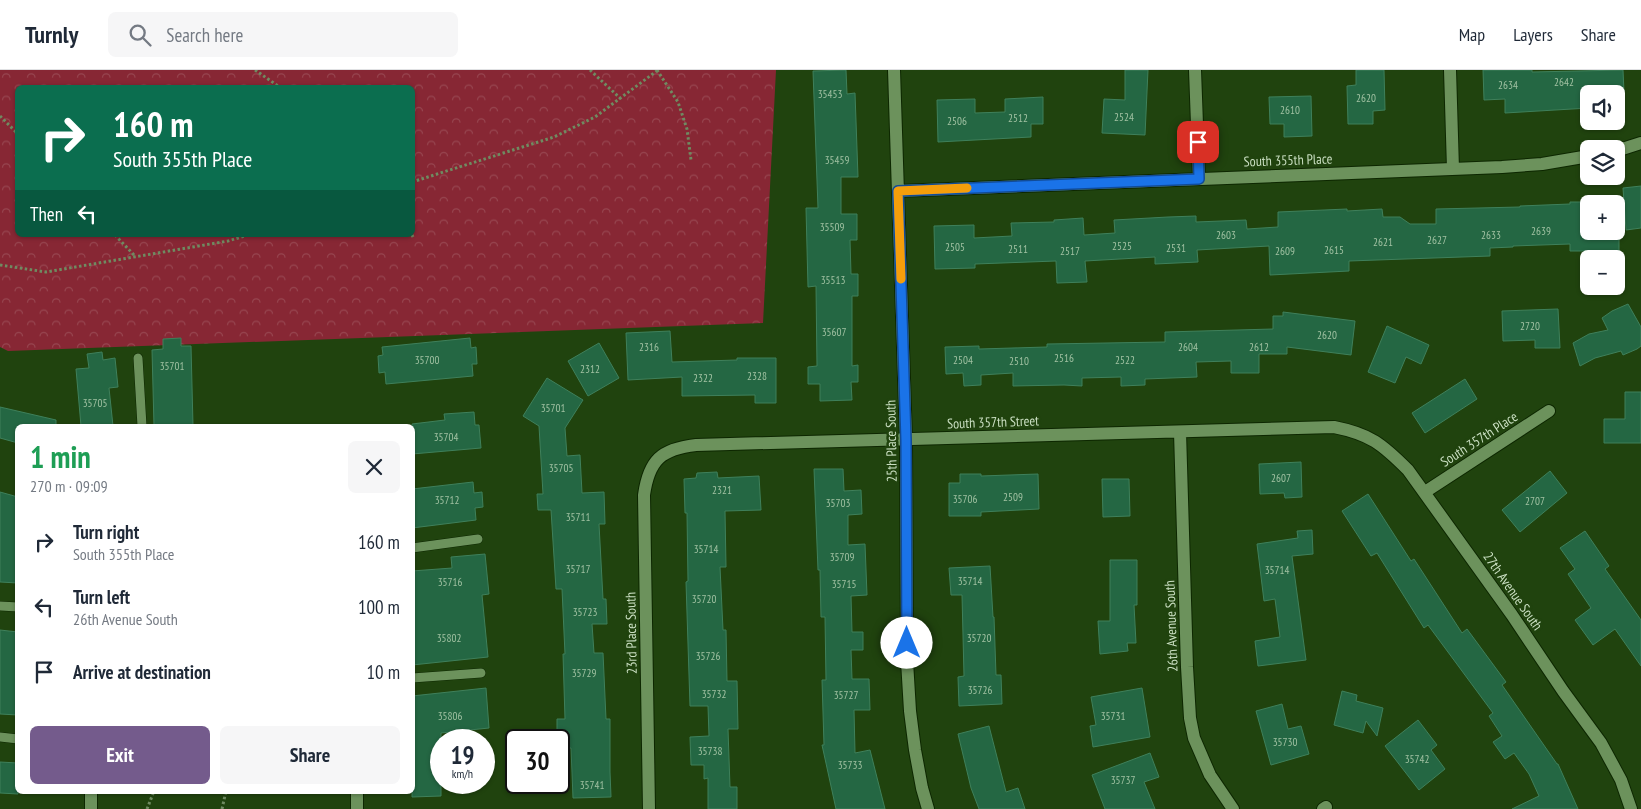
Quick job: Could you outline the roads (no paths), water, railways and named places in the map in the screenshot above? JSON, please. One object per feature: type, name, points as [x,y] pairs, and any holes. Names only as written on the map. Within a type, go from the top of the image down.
[{"type":"street","name":"25th Place South","points":[[894,70],[906,440],[907,669],[915,750],[928,809]]},
{"type":"street","points":[[1196,70],[1199,179]]},
{"type":"street","points":[[1450,70],[1453,169]]},
{"type":"street","points":[[1625,148],[1641,143]]},
{"type":"street","name":"South 355th Place","points":[[898,191],[1453,169],[1542,164],[1580,158]]},
{"type":"street","name":"South 357th Place","points":[[1425,492],[1549,411]]},
{"type":"street","name":"South 357th Street","points":[[657,459],[674,449],[696,445],[1334,427]]},
{"type":"street","name":"27th Avenue South","points":[[1334,427],[1354,431],[1371,438],[1390,452],[1408,470],[1601,743],[1621,780],[1631,809]]},
{"type":"street","name":"26th Avenue South","points":[[1180,432],[1187,676],[1190,718],[1194,738],[1210,775],[1233,809]]},
{"type":"street","name":"23rd Place South","points":[[649,809],[643,510],[648,473],[657,459]]},
{"type":"street","points":[[91,794],[91,809]]},
{"type":"street","points":[[357,794],[357,809]]},
{"type":"lane","points":[[138,358],[142,424]]},
{"type":"lane","points":[[415,548],[478,539]]},
{"type":"lane","points":[[0,606],[15,607]]},
{"type":"lane","points":[[415,678],[481,673]]},
{"type":"lane","points":[[0,737],[15,739]]}]
